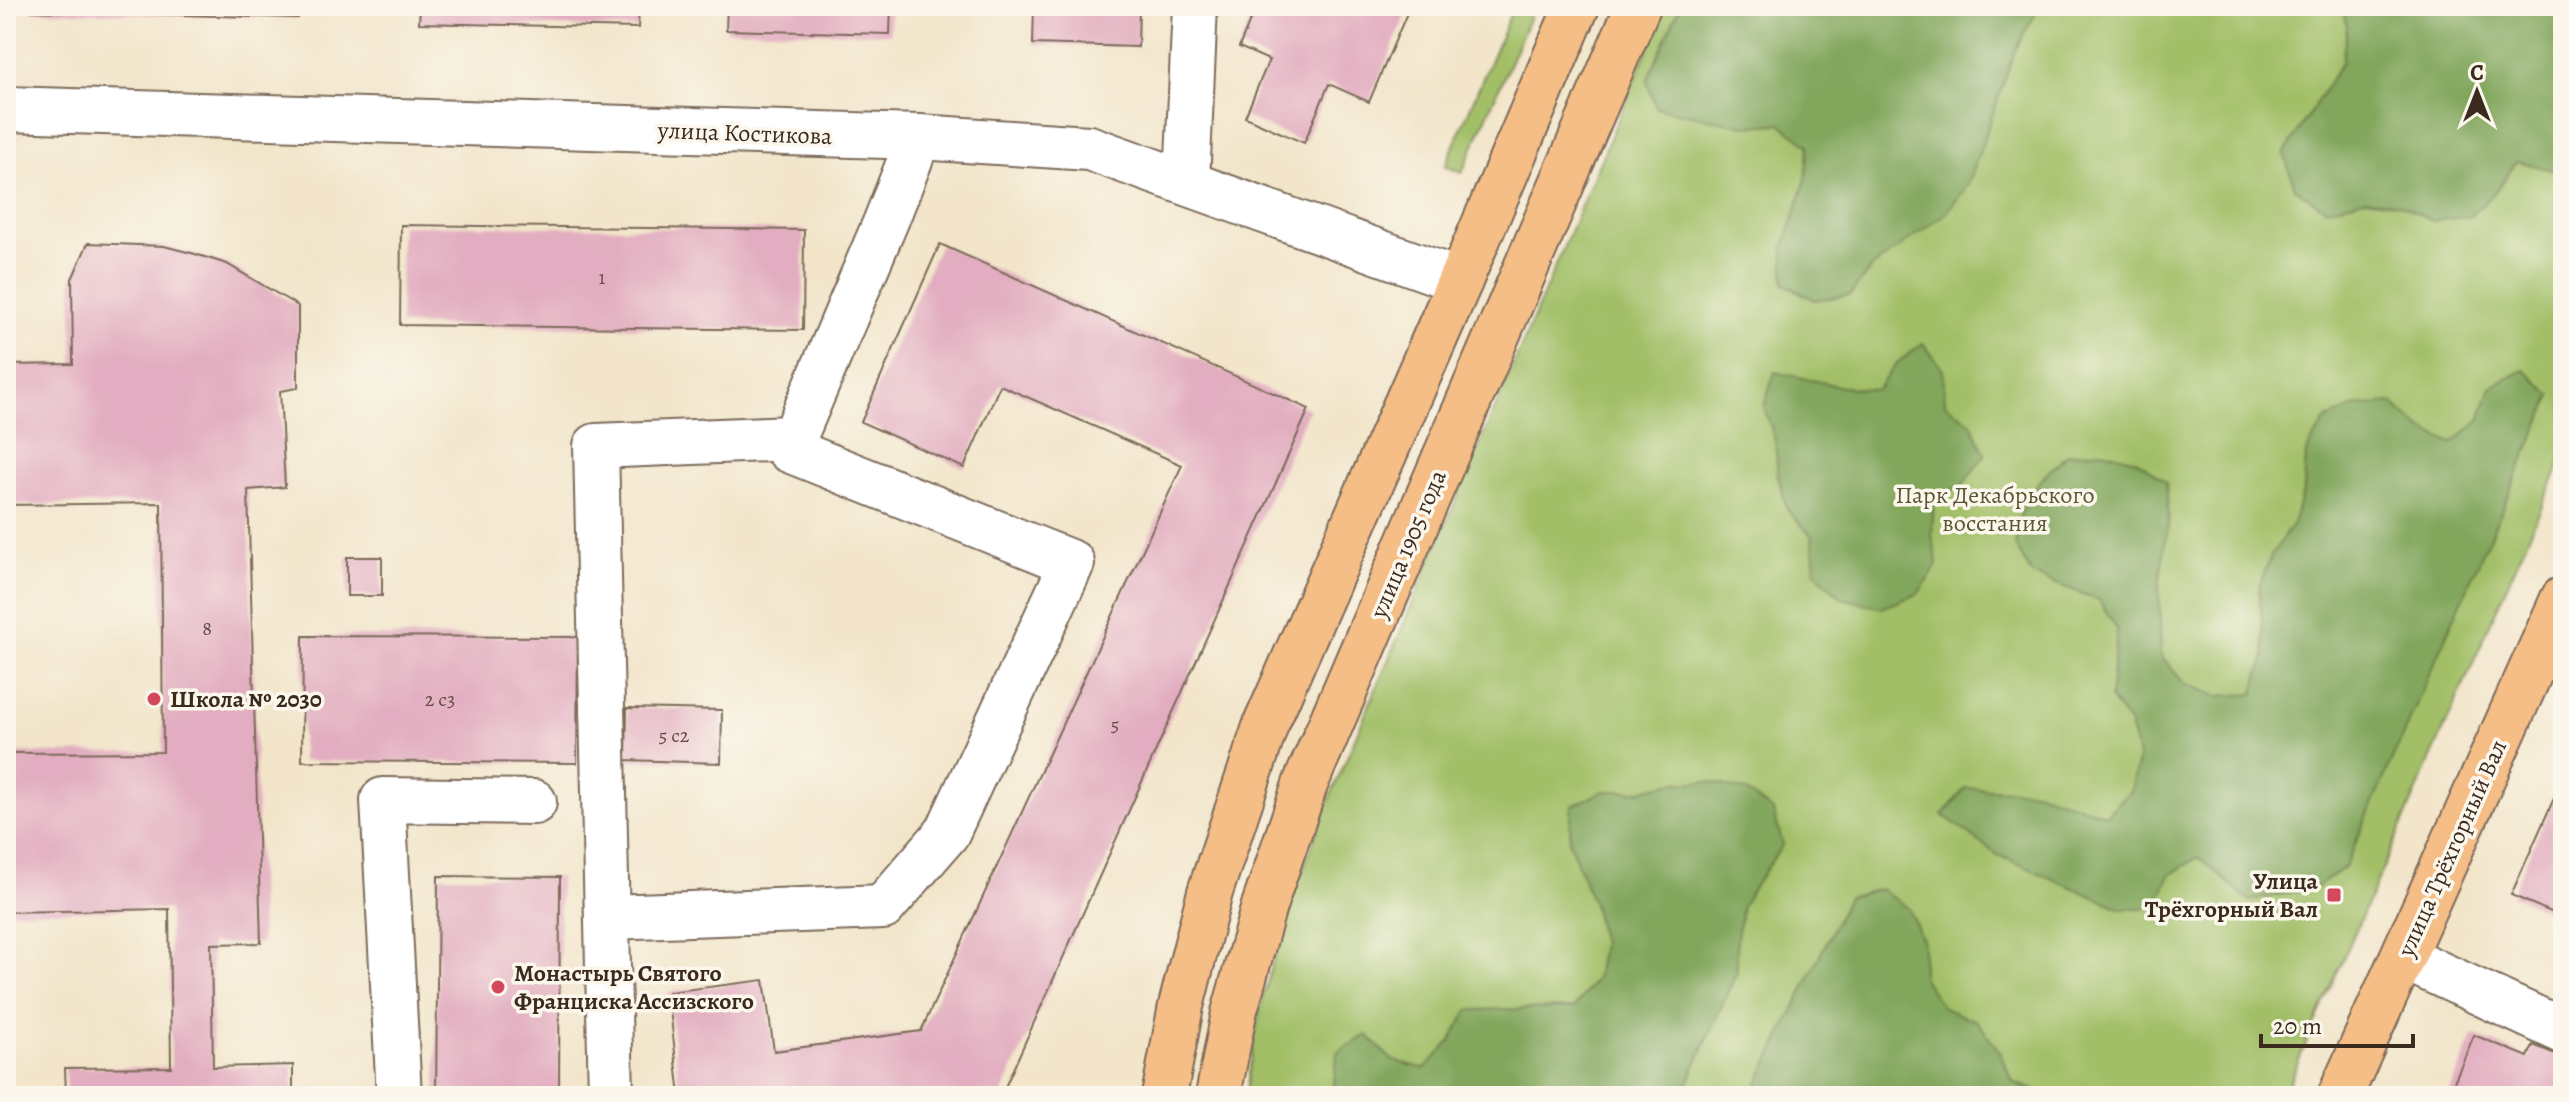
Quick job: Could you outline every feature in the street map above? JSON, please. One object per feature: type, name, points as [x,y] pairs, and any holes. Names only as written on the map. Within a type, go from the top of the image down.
[{"type":"main road","points":[[1164,1096],[1181,1006],[1210,892],[1266,724],[1577,6]]},
{"type":"main road","name":"улица 1905 года","points":[[1218,1096],[1234,1013],[1264,906],[1306,782],[1638,6]]},
{"type":"main road","name":"улица Трёхгорный Вал","points":[[2340,1096],[2563,599]]},
{"type":"street","points":[[1187,182],[1195,6]]},
{"type":"street","name":"улица Костикова","points":[[6,109],[919,137],[1089,148],[1460,281]]},
{"type":"street","points":[[609,917],[883,907],[947,833],[1072,563],[789,450],[919,137]]},
{"type":"street","points":[[611,1096],[596,446],[793,438]]},
{"type":"street","points":[[399,1096],[383,800],[534,802]]},
{"type":"street","points":[[2403,957],[2563,1031]]},
{"type":"green space","points":[[1514,6],[1532,12],[1462,173],[1445,166]]},
{"type":"green space","name":"Парк Декабрьского восстания","points":[[1666,6],[2563,6],[2563,458],[2283,1096],[1245,1096],[1259,1012],[1285,918],[1331,795]]},
{"type":"green space","points":[[1680,6],[2040,6],[2015,50],[1968,185],[1946,213],[1871,268],[1850,295],[1815,300],[1784,284],[1784,247],[1806,179],[1808,145],[1780,124],[1745,126],[1656,108],[1647,81]]},
{"type":"green space","points":[[2343,6],[2563,6],[2563,178],[2552,170],[2517,161],[2497,190],[2471,216],[2432,221],[2401,204],[2365,199],[2326,209],[2295,188],[2284,154],[2342,62],[2347,27]]},
{"type":"green space","points":[[1923,343],[1943,369],[1945,403],[1972,424],[1985,455],[1963,484],[1934,501],[1932,536],[1938,564],[1918,594],[1882,608],[1842,598],[1815,572],[1812,536],[1787,510],[1778,475],[1775,440],[1764,406],[1775,372],[1843,387],[1877,390],[1897,363]]},
{"type":"green space","points":[[2524,370],[2552,395],[2345,867],[2317,887],[2250,901],[2198,857],[2170,875],[2155,907],[2122,909],[1996,854],[1943,815],[1965,788],[2035,791],[2106,815],[2131,790],[2139,757],[2130,725],[2110,698],[2117,629],[2099,600],[2032,575],[2015,545],[2021,512],[2039,481],[2067,454],[2102,451],[2136,460],[2166,482],[2169,518],[2159,586],[2161,656],[2184,683],[2217,696],[2253,694],[2265,657],[2259,586],[2272,554],[2293,523],[2304,488],[2306,453],[2325,420],[2357,406],[2392,403],[2420,428],[2452,443],[2480,420],[2491,387]]},
{"type":"green space","points":[[1674,782],[1711,782],[1745,791],[1773,811],[1783,844],[1742,905],[1737,938],[1737,971],[1682,1096],[1333,1096],[1337,1052],[1367,1035],[1392,1060],[1425,1069],[1451,1041],[1468,1010],[1574,1008],[1596,979],[1602,944],[1594,907],[1569,841],[1572,806],[1604,791],[1639,791]]},
{"type":"green space","points":[[1881,889],[1909,909],[1923,942],[1923,978],[1943,1008],[1977,1021],[1998,1049],[2013,1082],[2049,1096],[1752,1096],[1848,897]]},
{"type":"building","points":[[33,6],[298,6],[298,18],[32,11]]},
{"type":"building","points":[[420,6],[639,6],[638,28],[419,23]]},
{"type":"building","points":[[727,6],[891,6],[890,34],[726,30]]},
{"type":"building","points":[[1034,6],[1139,6],[1138,47],[1033,44]]},
{"type":"building","points":[[1256,6],[1410,6],[1369,102],[1329,84],[1304,143],[1245,117],[1269,60],[1239,47]]},
{"type":"building","points":[[401,225],[804,230],[803,330],[400,325]]},
{"type":"building","points":[[88,243],[164,246],[195,254],[227,264],[298,306],[298,388],[280,391],[285,487],[248,490],[261,943],[211,944],[213,1067],[293,1065],[293,1096],[66,1096],[65,1068],[171,1067],[169,909],[6,912],[6,753],[163,752],[161,503],[6,505],[6,365],[73,364],[72,279]]},
{"type":"building","points":[[940,244],[1309,409],[1001,1096],[680,1096],[668,992],[764,980],[774,1051],[921,1031],[1182,465],[1000,385],[964,468],[861,422]]},
{"type":"building","points":[[347,557],[382,557],[382,596],[347,596]]},
{"type":"building","points":[[303,636],[578,637],[577,763],[302,761]]},
{"type":"building","points":[[627,708],[722,710],[721,763],[626,760]]},
{"type":"building","points":[[2563,778],[2563,917],[2511,895]]},
{"type":"building","name":"Монастырь Святого Франциска Ассизского","points":[[438,876],[560,877],[559,1096],[436,1096]]},
{"type":"building","points":[[2474,1035],[2528,1057],[2533,1045],[2563,1057],[2563,1096],[2448,1096]]},
{"type":"place","name":"Школа № 2030","points":[[154,699]]},
{"type":"place","name":"Улица Трёхгорный Вал","points":[[2334,895]]},
{"type":"place","name":"Монастырь Святого Франциска Ассизского","points":[[498,987]]}]
